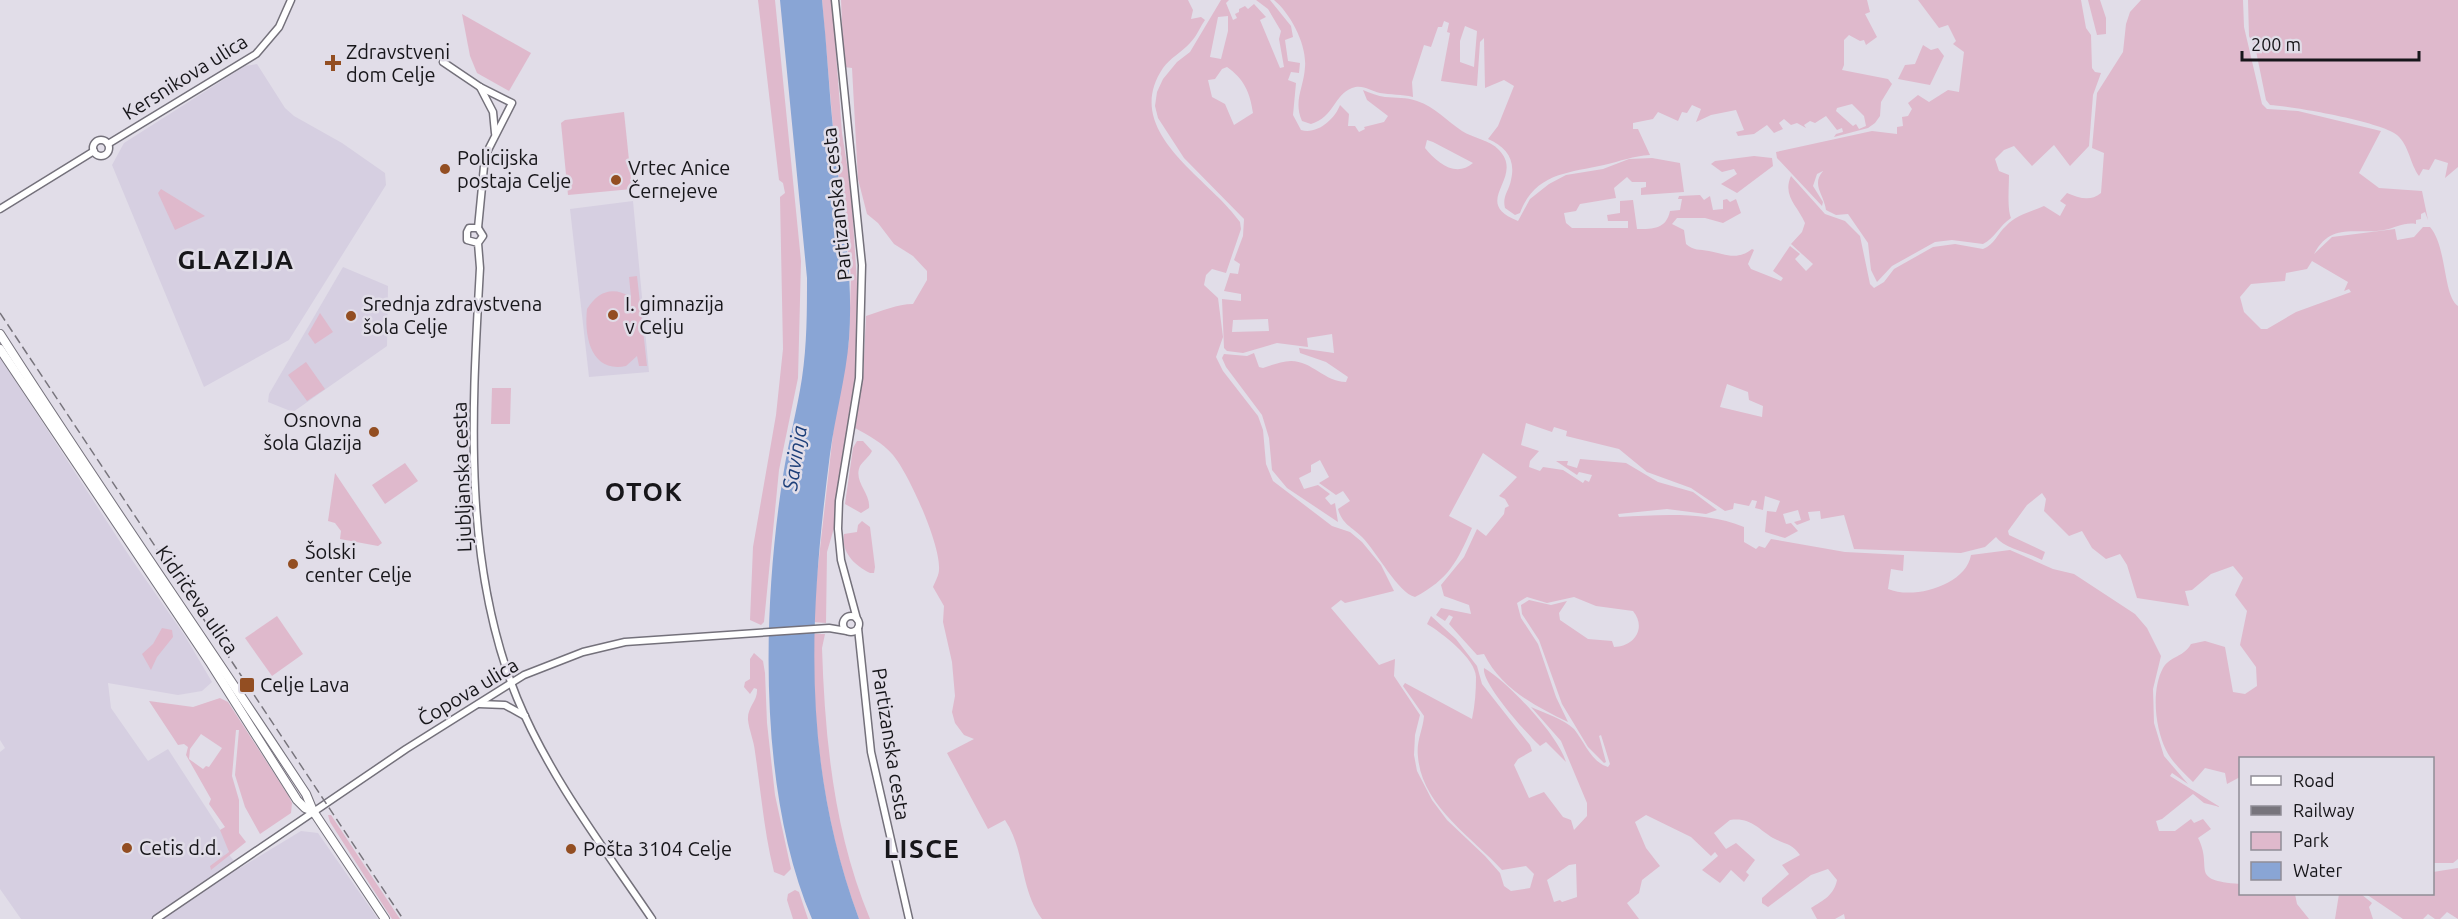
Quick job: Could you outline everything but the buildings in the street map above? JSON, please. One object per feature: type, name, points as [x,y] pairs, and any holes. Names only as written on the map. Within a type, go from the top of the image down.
[{"type":"main road","name":"Kidričeva ulica","points":[[0,334],[140,547],[238,690],[306,794],[313,811]]},
{"type":"main road","name":"Kidričeva ulica","points":[[0,349],[211,664],[297,800],[305,808],[313,811]]},
{"type":"main road","points":[[313,811],[385,919]]},
{"type":"street","name":"Kersnikova ulica","points":[[108,144],[256,54],[279,27],[291,0]]},
{"type":"street","name":"Partizanska cesta","points":[[835,0],[862,264],[859,378],[839,501],[838,529],[841,560],[852,601],[846,620]]},
{"type":"street","points":[[443,62],[480,87],[493,112],[495,135]]},
{"type":"street","name":"Ljubljanska cesta","points":[[480,87],[512,103],[483,163],[478,228],[483,236],[478,243],[480,268],[474,472],[476,521],[490,613],[511,682],[526,717],[565,788],[652,919]]},
{"type":"street","name":"Kersnikova ulica","points":[[94,151],[94,144],[98,140],[108,144]]},
{"type":"street","name":"Kersnikova ulica","points":[[94,151],[104,155],[108,151],[108,144]]},
{"type":"street","name":"Kersnikova ulica","points":[[0,209],[94,151]]},
{"type":"street","name":"Ljubljanska cesta","points":[[478,228],[470,228],[466,236],[470,243],[478,243]]},
{"type":"street","points":[[852,601],[857,619],[852,630]]},
{"type":"street","points":[[827,628],[846,620],[857,619]]},
{"type":"street","points":[[846,620],[852,630]]},
{"type":"street","name":"Čopova ulica","points":[[156,919],[313,811],[472,706],[511,682],[573,656],[618,643],[755,632],[827,628],[852,630]]},
{"type":"street","name":"Partizanska cesta","points":[[852,630],[859,644],[871,752],[909,919]]},
{"type":"street","points":[[472,706],[485,703],[505,705],[526,717]]},
{"type":"shaded area","points":[[257,64],[285,108],[294,116],[342,143],[385,173],[386,185],[289,340],[204,387],[112,165],[124,143],[245,66]]},
{"type":"shaded area","name":"I. gimnazija v Celju","points":[[633,201],[649,372],[589,377],[570,209]]},
{"type":"shaded area","name":"Srednja zdravstvena šola Celje","points":[[343,267],[388,286],[387,346],[293,412],[268,402],[269,394]]},
{"type":"shaded area","points":[[0,357],[130,557],[185,636],[212,682],[202,691],[178,695],[108,683],[111,708],[148,761],[168,749],[225,837],[230,856],[240,868],[301,831],[318,833],[378,919],[21,919],[0,889],[0,752],[5,748],[0,740]]},
{"type":"green space","points":[[758,0],[775,0],[801,261],[798,378],[779,470],[764,622],[761,625],[750,620],[753,547],[776,415],[783,349],[780,197],[785,193],[783,183],[779,180]]},
{"type":"green space","points":[[822,0],[832,0],[842,133],[851,190],[859,314],[856,378],[834,528],[827,552],[826,623],[813,622],[815,593],[835,416],[849,341],[851,276],[834,139]]},
{"type":"green space","points":[[841,0],[1188,0],[1193,10],[1191,19],[1201,17],[1205,20],[1187,46],[1163,68],[1153,91],[1153,113],[1161,133],[1174,152],[1240,222],[1241,229],[1226,273],[1212,269],[1206,275],[1204,285],[1218,298],[1223,337],[1216,357],[1223,371],[1258,416],[1263,430],[1266,464],[1273,481],[1332,526],[1350,532],[1362,542],[1381,565],[1394,591],[1345,603],[1341,600],[1331,608],[1379,665],[1395,659],[1394,676],[1420,715],[1415,735],[1414,755],[1417,771],[1432,800],[1447,820],[1485,856],[1500,873],[1504,886],[1511,891],[1530,888],[1534,874],[1526,866],[1502,870],[1438,806],[1422,775],[1418,751],[1424,716],[1403,686],[1405,683],[1472,719],[1476,688],[1474,670],[1464,654],[1441,633],[1427,624],[1431,616],[1456,639],[1477,666],[1482,684],[1530,745],[1532,751],[1518,759],[1514,765],[1529,798],[1544,792],[1563,817],[1571,820],[1574,830],[1587,816],[1587,803],[1561,741],[1531,707],[1570,725],[1597,761],[1608,767],[1610,764],[1601,735],[1599,736],[1606,762],[1604,763],[1588,747],[1562,704],[1539,640],[1522,614],[1521,605],[1529,600],[1551,605],[1567,601],[1559,613],[1560,620],[1588,639],[1612,641],[1614,647],[1627,644],[1636,635],[1639,624],[1637,617],[1633,611],[1596,606],[1574,597],[1547,603],[1527,597],[1517,603],[1521,618],[1538,644],[1556,697],[1568,722],[1520,695],[1500,677],[1484,654],[1477,655],[1449,624],[1453,617],[1449,615],[1445,621],[1436,615],[1441,608],[1471,614],[1469,605],[1444,596],[1441,585],[1464,557],[1477,529],[1486,536],[1504,514],[1505,508],[1509,506],[1505,499],[1499,496],[1517,477],[1483,453],[1449,516],[1472,528],[1467,540],[1444,576],[1415,597],[1402,588],[1362,537],[1342,518],[1338,509],[1350,501],[1343,491],[1336,495],[1319,483],[1329,477],[1320,460],[1311,465],[1311,472],[1299,478],[1304,489],[1318,485],[1330,494],[1325,498],[1331,505],[1335,503],[1338,522],[1287,488],[1272,470],[1269,438],[1262,415],[1226,367],[1222,358],[1224,354],[1247,356],[1254,353],[1259,367],[1263,368],[1291,361],[1306,364],[1338,381],[1346,382],[1348,377],[1326,362],[1300,353],[1299,348],[1334,353],[1332,334],[1307,338],[1308,347],[1277,343],[1243,353],[1227,351],[1224,348],[1222,299],[1241,301],[1241,294],[1224,291],[1230,273],[1238,274],[1240,264],[1234,260],[1243,236],[1244,219],[1184,158],[1158,118],[1155,106],[1157,92],[1163,79],[1177,62],[1190,52],[1221,0],[1229,0],[1226,3],[1233,20],[1237,18],[1235,14],[1239,12],[1239,9],[1245,6],[1248,9],[1254,4],[1266,17],[1260,20],[1280,68],[1284,67],[1279,39],[1281,31],[1268,9],[1256,0],[1270,0],[1291,26],[1293,37],[1285,40],[1288,61],[1300,63],[1299,73],[1291,72],[1288,80],[1296,83],[1293,115],[1301,130],[1313,130],[1325,125],[1340,105],[1349,114],[1348,126],[1355,126],[1359,132],[1365,129],[1364,127],[1384,122],[1388,116],[1367,100],[1363,90],[1382,97],[1417,101],[1435,110],[1462,131],[1499,150],[1506,160],[1506,170],[1498,206],[1504,214],[1518,221],[1530,199],[1549,184],[1566,175],[1603,169],[1629,159],[1652,158],[1680,163],[1684,192],[1641,195],[1641,188],[1646,187],[1646,182],[1632,182],[1627,177],[1614,188],[1616,198],[1580,204],[1576,211],[1564,213],[1566,223],[1572,228],[1628,228],[1628,221],[1608,221],[1607,215],[1620,213],[1620,201],[1633,200],[1637,229],[1654,228],[1666,221],[1670,211],[1680,210],[1682,199],[1678,199],[1679,196],[1700,195],[1704,200],[1710,196],[1713,210],[1723,209],[1723,200],[1727,199],[1730,202],[1736,199],[1741,213],[1723,223],[1705,218],[1677,218],[1672,224],[1684,230],[1686,244],[1694,249],[1731,256],[1754,250],[1748,264],[1751,269],[1781,281],[1783,278],[1773,271],[1790,246],[1800,254],[1795,259],[1806,271],[1813,264],[1791,244],[1802,232],[1805,223],[1788,189],[1791,176],[1825,214],[1845,221],[1860,236],[1870,284],[1874,288],[1884,282],[1894,269],[1933,247],[1955,244],[1983,249],[2010,222],[2024,214],[2044,206],[2060,216],[2066,205],[2060,201],[2067,193],[2080,198],[2093,198],[2101,193],[2104,153],[2092,148],[2097,93],[2123,52],[2126,24],[2130,12],[2141,0],[2243,0],[2244,27],[2262,104],[2267,109],[2298,111],[2381,131],[2359,173],[2379,188],[2422,191],[2428,220],[2425,212],[2421,214],[2421,219],[2416,220],[2416,224],[2404,224],[2384,230],[2336,234],[2328,237],[2314,254],[2332,237],[2395,229],[2397,240],[2414,237],[2423,227],[2430,227],[2439,246],[2453,301],[2458,306],[2458,859],[2453,863],[2434,863],[2434,757],[2239,757],[2239,778],[2227,784],[2225,773],[2205,768],[2193,782],[2171,759],[2159,731],[2156,709],[2159,677],[2169,661],[2185,652],[2191,644],[2205,641],[2225,647],[2233,692],[2245,694],[2257,686],[2256,667],[2240,645],[2247,611],[2235,595],[2243,578],[2233,566],[2211,574],[2192,590],[2185,591],[2189,606],[2137,598],[2127,565],[2120,554],[2106,559],[2092,548],[2082,531],[2069,536],[2044,511],[2046,499],[2042,493],[2027,505],[2008,531],[2009,535],[2045,552],[2042,560],[2011,547],[1996,537],[1985,547],[1961,553],[1854,549],[1844,515],[1821,519],[1820,511],[1808,512],[1810,520],[1797,525],[1794,522],[1801,520],[1798,510],[1783,514],[1786,524],[1791,523],[1798,531],[1785,538],[1765,532],[1767,511],[1776,512],[1780,501],[1765,496],[1763,510],[1755,508],[1757,501],[1752,500],[1749,506],[1734,503],[1733,509],[1725,511],[1691,488],[1647,472],[1619,449],[1566,436],[1567,431],[1554,427],[1552,432],[1526,423],[1521,445],[1539,451],[1530,461],[1529,467],[1540,471],[1543,467],[1563,470],[1583,483],[1585,480],[1589,482],[1592,475],[1579,472],[1577,475],[1556,461],[1568,461],[1567,465],[1577,468],[1580,459],[1626,463],[1658,482],[1693,492],[1717,510],[1706,514],[1667,509],[1618,514],[1619,517],[1682,515],[1714,518],[1744,527],[1744,542],[1756,549],[1759,546],[1765,548],[1771,539],[1845,552],[1904,555],[1903,571],[1891,569],[1888,589],[1899,592],[1924,591],[1949,582],[1960,575],[1971,555],[2010,550],[2053,569],[2074,574],[2135,614],[2147,628],[2161,656],[2153,689],[2154,723],[2164,756],[2188,784],[2172,773],[2170,776],[2220,807],[2204,803],[2193,794],[2162,819],[2156,821],[2159,831],[2175,831],[2191,819],[2194,823],[2203,819],[2211,829],[2198,838],[2208,876],[2224,882],[2239,884],[2239,895],[2295,895],[2297,904],[2309,919],[1845,919],[1844,914],[1835,919],[1817,919],[1811,908],[1824,900],[1836,885],[1837,880],[1828,869],[1811,875],[1768,907],[1762,903],[1762,898],[1789,874],[1782,865],[1800,855],[1791,846],[1773,838],[1754,824],[1743,820],[1730,820],[1714,833],[1726,849],[1736,843],[1755,860],[1746,872],[1749,875],[1744,882],[1731,870],[1720,883],[1702,870],[1718,856],[1715,852],[1711,856],[1691,837],[1646,815],[1635,822],[1646,848],[1660,866],[1642,880],[1639,893],[1627,903],[1639,919],[1042,919],[1029,895],[1012,832],[1005,820],[988,829],[947,753],[974,739],[964,735],[955,723],[952,712],[955,696],[952,662],[943,622],[944,606],[933,587],[939,570],[930,528],[900,464],[880,443],[855,428],[863,378],[866,316],[895,306],[913,304],[927,280],[927,271],[913,256],[894,244],[878,223],[867,214],[858,179],[852,68],[844,67]],"holes":[[[1228,16],[1228,31],[1221,59],[1210,57],[1218,17]],[[1227,67],[1238,76],[1250,99],[1253,113],[1234,125],[1225,104],[1212,97],[1208,80],[1215,79],[1222,69]],[[1427,140],[1473,163],[1460,169],[1447,167],[1425,148]],[[2312,261],[2348,282],[2344,291],[2349,289],[2351,292],[2296,312],[2267,329],[2261,329],[2244,312],[2240,297],[2251,284],[2285,281],[2286,273],[2307,269]],[[1268,319],[1269,331],[1232,332],[1233,320]],[[1727,384],[1748,392],[1749,400],[1763,406],[1762,417],[1720,407]],[[1576,864],[1577,897],[1554,902],[1547,880],[1569,865]]]},
{"type":"green space","points":[[1274,0],[1867,0],[1870,12],[1865,14],[1877,37],[1866,45],[1864,40],[1860,41],[1849,35],[1844,40],[1842,70],[1888,79],[1892,84],[1881,102],[1880,116],[1875,123],[1868,128],[1834,137],[1843,132],[1842,128],[1837,130],[1826,116],[1815,123],[1810,121],[1804,125],[1806,128],[1797,123],[1791,125],[1784,119],[1779,123],[1783,129],[1774,133],[1767,125],[1754,134],[1738,136],[1736,132],[1744,130],[1736,110],[1711,115],[1696,122],[1701,109],[1692,105],[1687,113],[1682,112],[1678,121],[1658,112],[1653,119],[1633,123],[1633,129],[1638,129],[1650,155],[1554,177],[1534,190],[1520,213],[1515,215],[1505,208],[1504,204],[1512,173],[1511,160],[1505,150],[1488,139],[1498,126],[1514,86],[1504,80],[1485,88],[1484,38],[1480,42],[1477,86],[1441,81],[1450,33],[1447,32],[1449,23],[1444,21],[1442,27],[1438,27],[1431,47],[1424,45],[1412,82],[1413,97],[1380,93],[1363,87],[1352,88],[1341,96],[1325,116],[1311,124],[1302,121],[1299,107],[1305,67],[1301,40],[1297,30]],"holes":[[[1465,26],[1477,31],[1474,67],[1460,62],[1460,41]],[[1852,104],[1864,116],[1866,126],[1859,129],[1856,124],[1853,126],[1836,111],[1837,108]]]},
{"type":"green space","points":[[1918,0],[2081,0],[2086,28],[2091,35],[2092,68],[2095,72],[2101,73],[2093,95],[2089,146],[2070,166],[2054,145],[2032,166],[2014,146],[2004,150],[1995,159],[1999,171],[2009,175],[2011,218],[1991,239],[1983,244],[1952,240],[1935,242],[1892,266],[1877,282],[1871,270],[1868,243],[1848,214],[1836,215],[1826,210],[1818,185],[1823,171],[1817,174],[1813,186],[1823,202],[1822,206],[1777,158],[1776,152],[1872,131],[1897,134],[1897,127],[1903,126],[1902,117],[1908,116],[1912,109],[1908,103],[1918,95],[1929,102],[1948,90],[1959,92],[1964,52],[1953,44],[1956,41],[1948,25],[1939,28]]},
{"type":"green space","points":[[2088,0],[2100,0],[2106,18],[2106,34],[2097,35]]},
{"type":"green space","points":[[2248,0],[2458,0],[2458,167],[2445,178],[2448,163],[2435,159],[2429,170],[2423,169],[2419,176],[2401,139],[2388,130],[2336,116],[2270,105],[2266,100],[2256,51],[2249,36]]},
{"type":"green space","points":[[462,14],[531,53],[509,91],[477,73],[470,56]]},
{"type":"green space","points":[[1923,45],[1931,50],[1938,48],[1944,56],[1930,85],[1898,79],[1905,65],[1915,64]]},
{"type":"green space","points":[[624,112],[632,189],[568,195],[561,123],[565,120]]},
{"type":"green space","points":[[1754,156],[1772,158],[1773,166],[1737,193],[1721,184],[1737,174],[1734,169],[1722,172],[1711,164],[1715,161]]},
{"type":"green space","points":[[161,189],[205,216],[175,230],[158,193]]},
{"type":"green space","points":[[637,276],[647,366],[639,366],[637,356],[626,366],[614,367],[605,364],[592,351],[587,331],[587,309],[596,298],[606,292],[618,292],[631,297],[629,277]]},
{"type":"green space","points":[[320,313],[333,332],[315,344],[308,334]]},
{"type":"green space","points":[[306,362],[325,389],[307,401],[288,375]]},
{"type":"green space","points":[[492,388],[511,388],[510,424],[491,424]]},
{"type":"green space","points":[[857,441],[863,441],[872,451],[858,472],[869,503],[869,508],[861,513],[845,504],[853,448]]},
{"type":"green space","points":[[405,463],[418,481],[385,504],[372,485]]},
{"type":"green space","points":[[335,473],[382,543],[378,546],[340,539],[341,531],[335,523],[328,521]]},
{"type":"green space","points":[[862,521],[870,527],[874,573],[870,573],[854,562],[845,547],[844,534],[857,532],[858,525]]},
{"type":"green space","points":[[277,616],[303,654],[272,676],[245,638]]},
{"type":"green space","points":[[162,628],[172,630],[173,637],[157,657],[151,670],[142,654],[153,644]]},
{"type":"green space","points":[[813,634],[825,634],[822,648],[823,683],[834,786],[848,853],[870,919],[859,919],[837,849],[829,814],[818,743]]},
{"type":"green space","points":[[754,653],[763,661],[765,673],[767,723],[775,795],[791,869],[784,876],[774,872],[748,720],[757,689],[754,688],[750,694],[744,687],[745,682],[750,679],[750,659]]},
{"type":"green space","points":[[1484,668],[1506,685],[1531,710],[1553,738],[1566,762],[1546,742],[1540,746],[1516,720],[1490,685]]},
{"type":"green space","points":[[220,698],[228,702],[292,803],[291,813],[260,834],[245,807],[235,775],[239,730],[236,730],[232,776],[239,800],[239,833],[246,842],[211,870],[210,866],[229,852],[220,830],[225,827],[209,804],[211,799],[186,755],[188,747],[184,744],[178,745],[149,701],[193,707]],"holes":[[[201,734],[222,748],[209,767],[206,766],[203,769],[189,759],[190,749]]]},
{"type":"green space","points":[[328,815],[331,815],[400,919],[392,919],[330,822]]},
{"type":"green space","points":[[2458,868],[2458,919],[2447,912],[2440,919],[2435,919],[2428,914],[2423,919],[2403,919],[2367,895],[2434,895],[2434,872]]},
{"type":"green space","points":[[795,890],[799,892],[808,919],[793,919],[787,900],[788,894]]},
{"type":"green space","points":[[2339,895],[2362,895],[2372,903],[2369,907],[2373,919],[2335,919]]},
{"type":"water","name":"Savinja","points":[[780,0],[822,0],[832,122],[846,239],[850,289],[849,339],[832,440],[823,514],[815,631],[815,688],[819,745],[827,803],[840,860],[859,919],[812,919],[794,869],[782,815],[774,759],[769,700],[771,584],[783,476],[804,366],[807,303],[807,278]]},
{"type":"railway","points":[[0,313],[403,919]]},
{"type":"place","name":"Zdravstveni dom Celje","points":[[333,63]]},
{"type":"place","name":"Policijska postaja Celje","points":[[445,169]]},
{"type":"place","name":"Vrtec Anice Černejeve","points":[[616,180]]},
{"type":"place","name":"I. gimnazija v Celju","points":[[613,315]]},
{"type":"place","name":"Srednja zdravstvena šola Celje","points":[[351,316]]},
{"type":"place","name":"Osnovna šola Glazija","points":[[374,432]]},
{"type":"place","name":"Šolski center Celje","points":[[293,564]]},
{"type":"place","name":"Celje Lava","points":[[247,685]]},
{"type":"place","name":"Cetis d.d.","points":[[127,848]]},
{"type":"place","name":"Pošta 3104 Celje","points":[[571,849]]},
{"type":"district","name":"GLAZIJA","points":[[236,260]]},
{"type":"district","name":"OTOK","points":[[644,492]]},
{"type":"district","name":"LISCE","points":[[922,849]]}]
